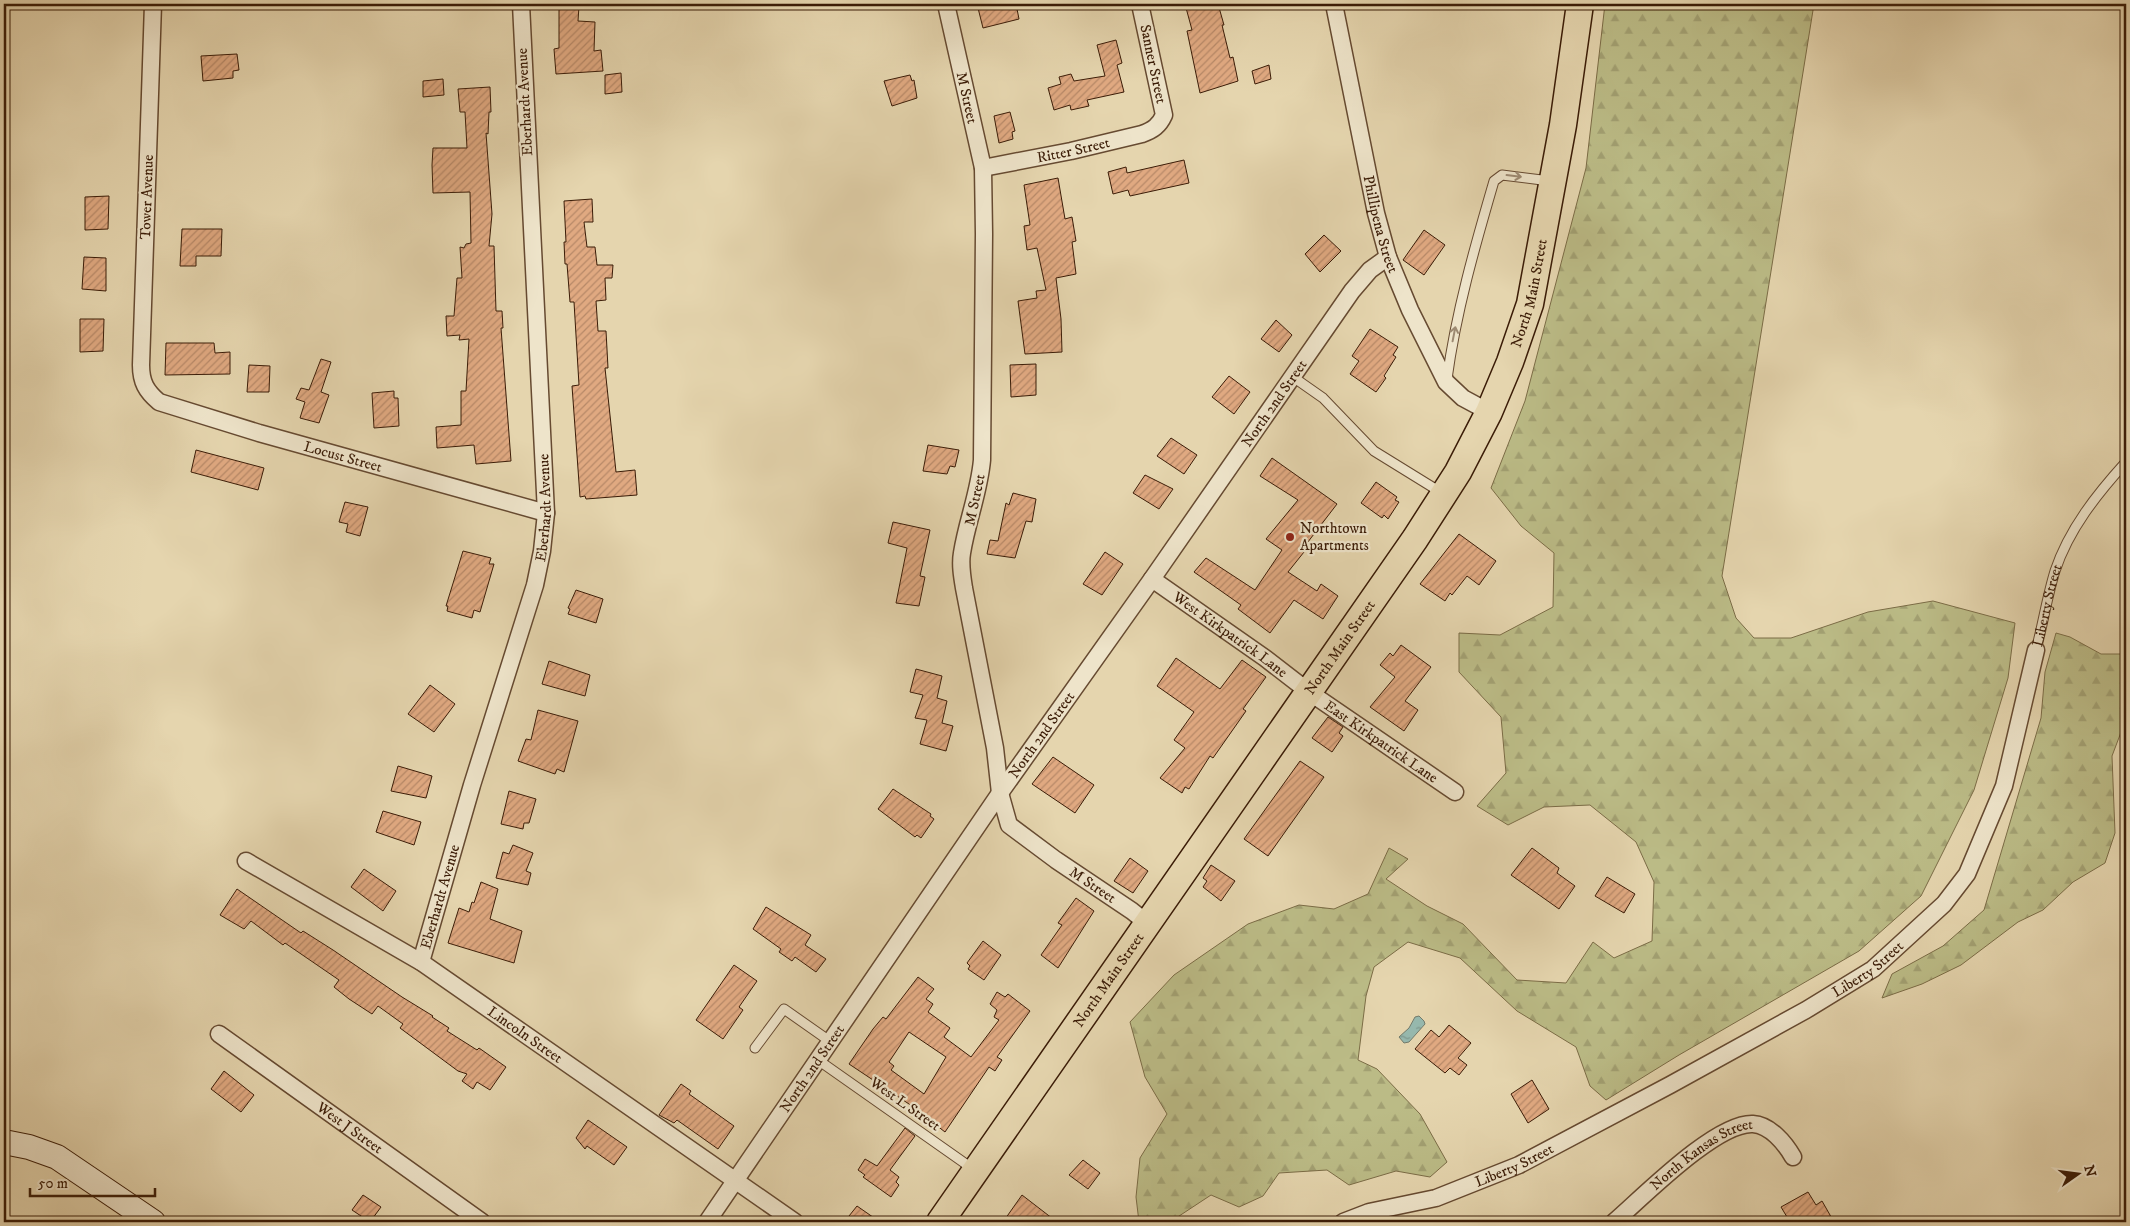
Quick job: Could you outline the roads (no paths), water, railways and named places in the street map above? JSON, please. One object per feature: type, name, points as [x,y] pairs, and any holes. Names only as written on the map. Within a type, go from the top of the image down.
[{"type":"main road","name":"North Main Street","points":[[940,1222],[1309,692],[1458,472],[1489,412],[1510,362],[1530,304],[1554,181],[1580,4]]},
{"type":"street","name":"Tower Avenue","points":[[146,389],[141,378],[141,365],[152,4]]},
{"type":"street","name":"Eberhardt Avenue","points":[[421,962],[472,785],[535,585],[542,551],[546,513],[521,4]]},
{"type":"street","name":"M Street","points":[[946,4],[983,168],[982,460],[980,484],[962,553],[961,567],[995,748],[1000,793],[1009,825],[1147,923]]},
{"type":"street","name":"Sanner Street","points":[[1140,4],[1164,115],[1160,124]]},
{"type":"street","name":"Phillipena Street","points":[[1334,4],[1376,213],[1388,257],[1410,310],[1446,382],[1463,398],[1489,412]]},
{"type":"street","name":"Ritter Street","points":[[983,168],[1071,151],[1142,134],[1160,124]]},
{"type":"street","name":"North 2nd Street","points":[[707,1222],[1000,793],[1152,579],[1352,291],[1370,270],[1388,257]]},
{"type":"street","name":"Locust Street","points":[[146,389],[159,402],[259,433],[546,513]]},
{"type":"street","name":"West Kirkpatrick Lane","points":[[1152,579],[1265,658],[1309,692]]},
{"type":"street","name":"Liberty Street","points":[[1343,1222],[1369,1212],[1436,1198],[1519,1165],[1670,1086],[1806,1010],[1873,969],[1944,904],[1967,874],[2004,786],[2036,650]]},
{"type":"street","name":"East Kirkpatrick Lane","points":[[1309,692],[1454,792]]},
{"type":"street","name":"Lincoln Street","points":[[246,861],[421,962],[795,1222]]},
{"type":"street","name":"West J Street","points":[[219,1034],[482,1222]]},
{"type":"street","name":"North Kansas Street","points":[[1614,1222],[1664,1177],[1713,1138],[1730,1128],[1747,1124],[1755,1124],[1764,1128],[1783,1143],[1793,1157]]},
{"type":"street","points":[[4,1142],[29,1147],[56,1157],[153,1222]]},
{"type":"lane","points":[[1446,382],[1462,296],[1494,181],[1502,175],[1554,181]]},
{"type":"lane","points":[[1293,377],[1323,398],[1374,451],[1444,494]]},
{"type":"lane","name":"Liberty Street","points":[[2036,650],[2056,570],[2074,531],[2099,492],[2126,462]]},
{"type":"lane","points":[[755,1048],[784,1009],[831,1042]]},
{"type":"lane","name":"West L Street","points":[[818,1060],[976,1171]]},
{"type":"water","points":[[1419,1016],[1425,1024],[1409,1042],[1404,1043],[1399,1037],[1409,1028],[1415,1017]]},
{"type":"place","name":"Northtown Apartments","points":[[1290,537]]}]
